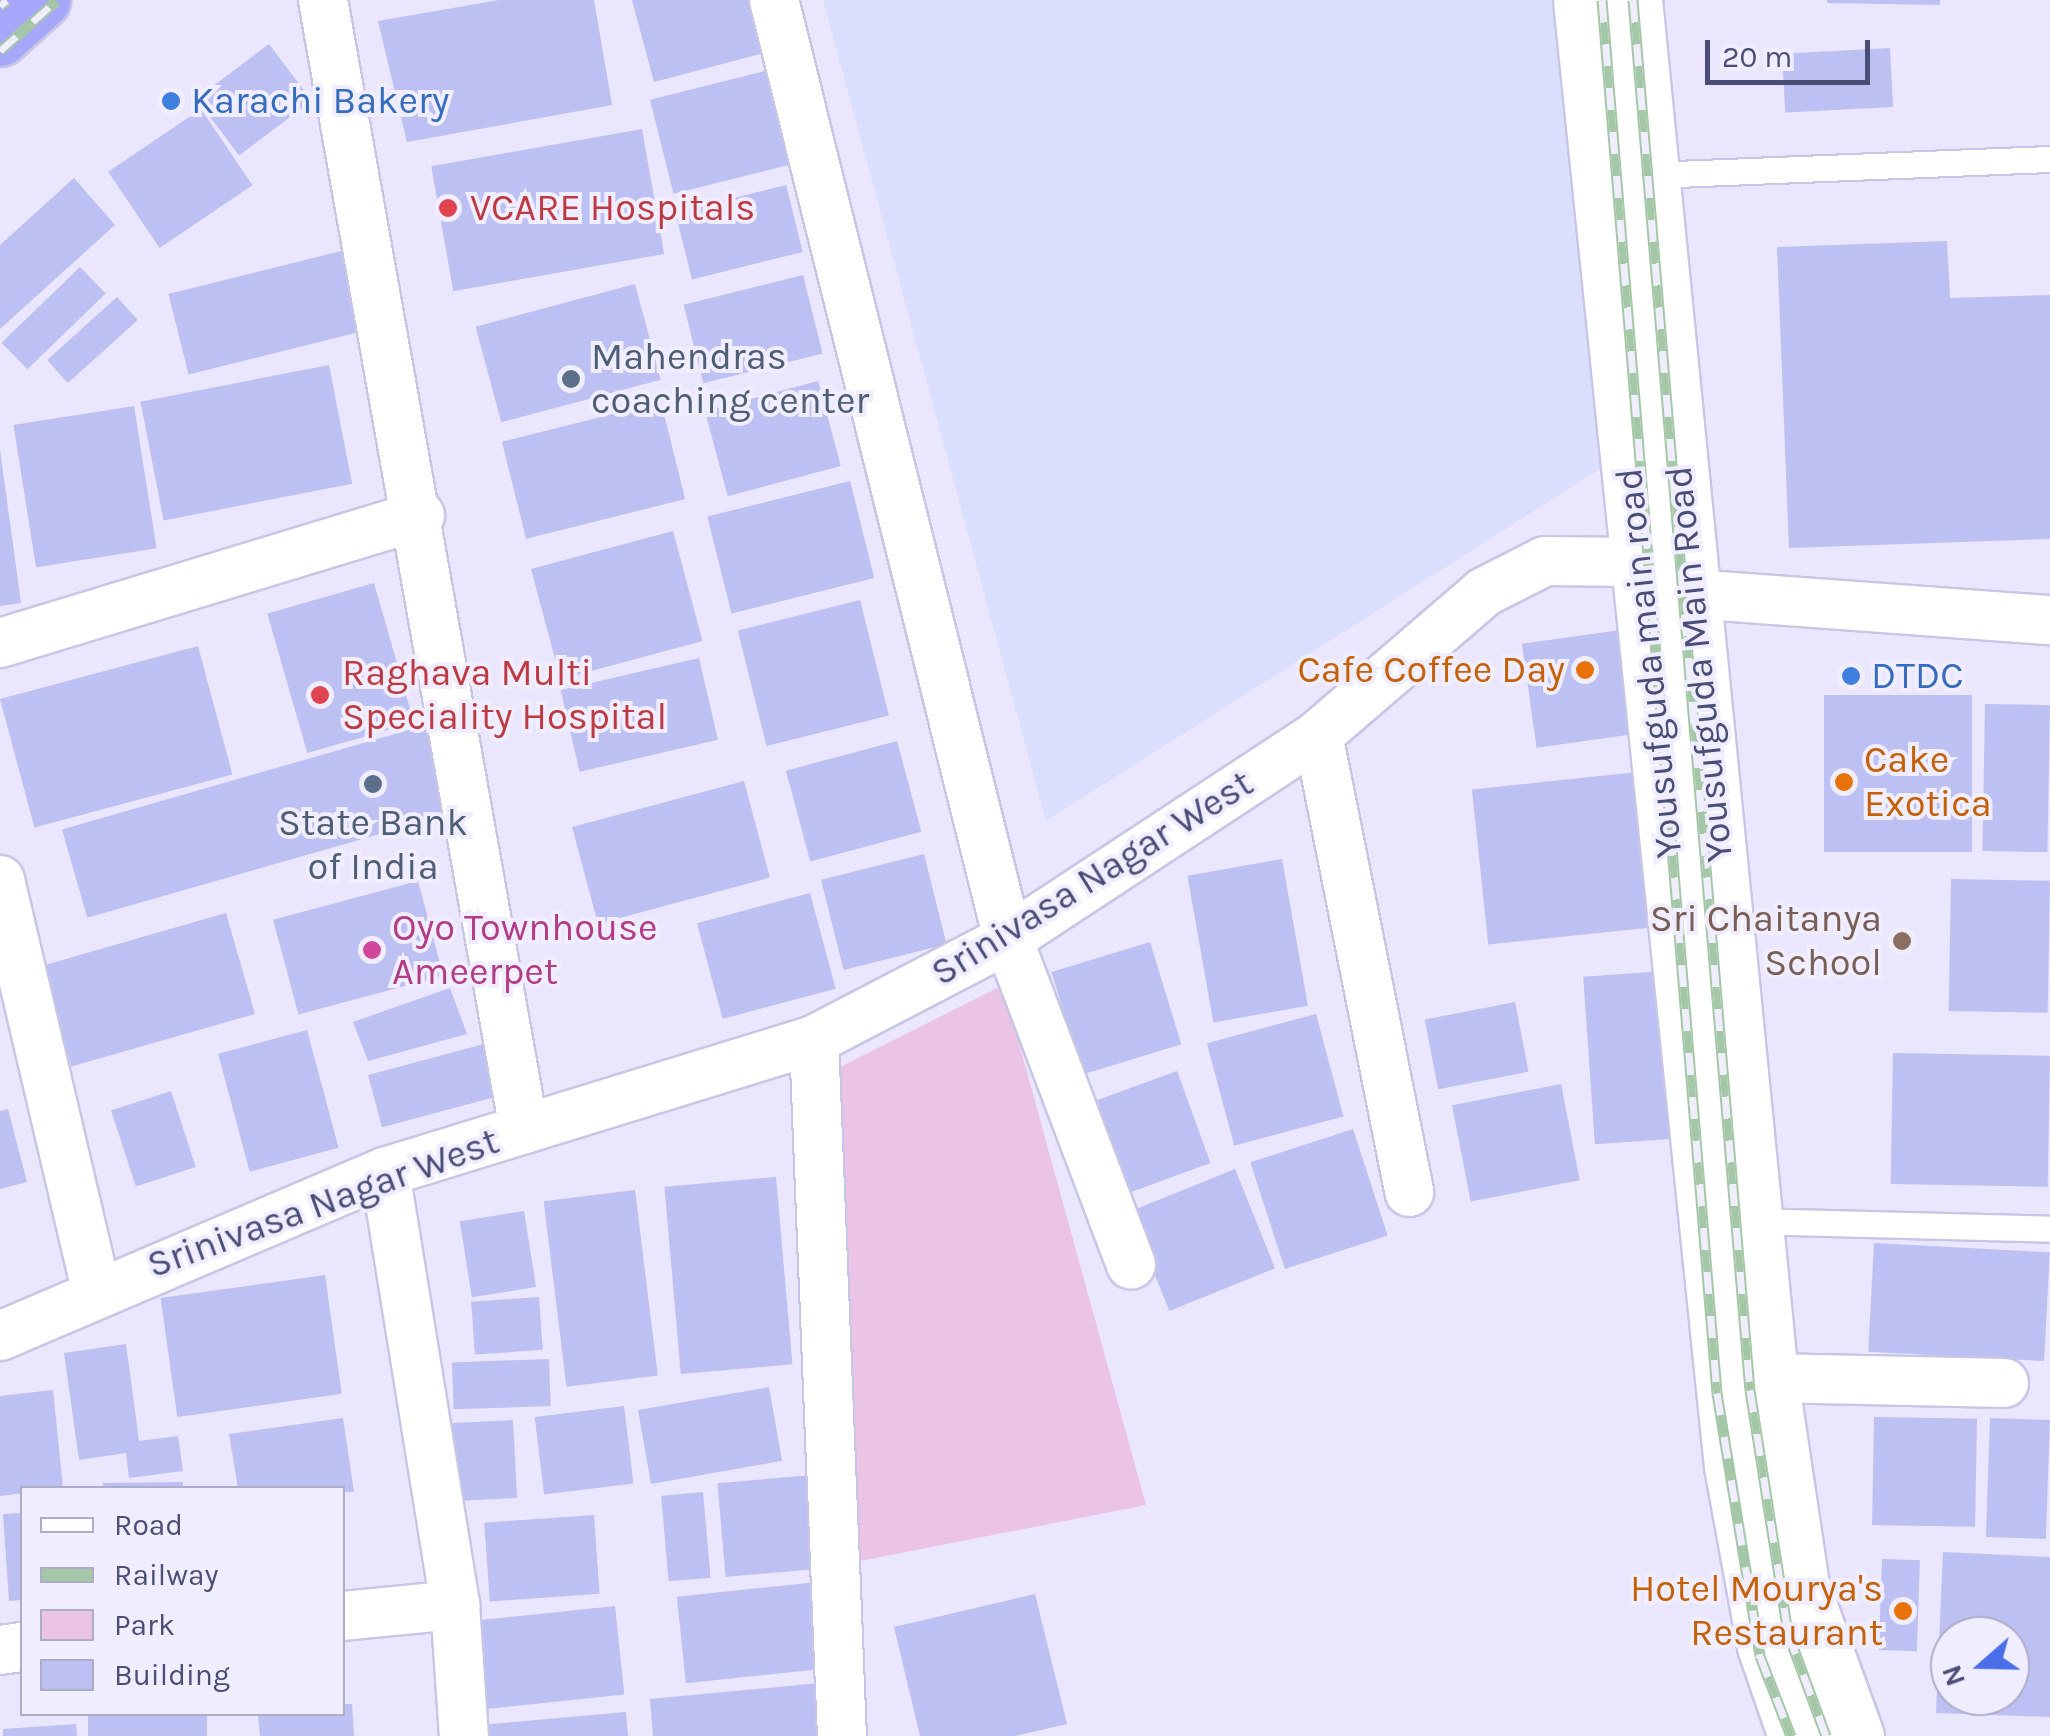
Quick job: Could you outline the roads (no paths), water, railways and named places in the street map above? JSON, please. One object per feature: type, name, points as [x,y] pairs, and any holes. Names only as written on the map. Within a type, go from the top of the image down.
[{"type":"highway","points":[[0,38],[42,0]]},
{"type":"main road","name":"Yousufguda main road","points":[[1581,0],[1732,1466],[1764,1646],[1796,1736]]},
{"type":"main road","name":"Yousufguda Main Road","points":[[1634,0],[1770,1378],[1806,1604],[1856,1736]]},
{"type":"street","points":[[324,0],[420,515],[524,1129]]},
{"type":"street","points":[[774,0],[1008,939],[1131,1264]]},
{"type":"street","points":[[0,643],[420,515]]},
{"type":"street","name":"Srinivasa Nagar West","points":[[0,1336],[96,1288],[384,1172],[814,1040],[1008,939],[1318,736],[1484,592],[1544,561],[1638,562]]},
{"type":"street","points":[[1638,562],[1692,594],[2050,620]]},
{"type":"street","points":[[1318,736],[1409,1192]]},
{"type":"street","points":[[0,880],[96,1288]]},
{"type":"street","points":[[814,1040],[842,1736]]},
{"type":"street","points":[[384,1172],[454,1606],[464,1736]]},
{"type":"street","points":[[1770,1378],[2004,1384]]},
{"type":"street","points":[[345,1616],[454,1606]]},
{"type":"lane","points":[[1651,175],[2050,159]]},
{"type":"lane","points":[[1754,1221],[2050,1230]]},
{"type":"railway","points":[[0,6],[7,0]]},
{"type":"railway","points":[[0,51],[57,0]]},
{"type":"railway","points":[[1602,0],[1717,1393],[1760,1656],[1791,1736]]},
{"type":"railway","points":[[1633,0],[1750,1390],[1788,1633],[1826,1736]]},
{"type":"place","name":"Karachi Bakery","points":[[171,101]]},
{"type":"place","name":"VCARE Hospitals","points":[[448,208]]},
{"type":"place","name":"Mahendras coaching center","points":[[571,379]]},
{"type":"place","name":"Cafe Coffee Day","points":[[1585,670]]},
{"type":"place","name":"DTDC","points":[[1851,676]]},
{"type":"place","name":"Raghava Multi Speciality Hospital","points":[[320,695]]},
{"type":"place","name":"Cake Exotica","points":[[1844,782]]},
{"type":"place","name":"State Bank of India","points":[[373,784]]},
{"type":"place","name":"Sri Chaitanya School","points":[[1902,941]]},
{"type":"place","name":"Oyo Townhouse Ameerpet","points":[[372,950]]},
{"type":"place","name":"Hotel Mourya's Restaurant","points":[[1903,1611]]}]
